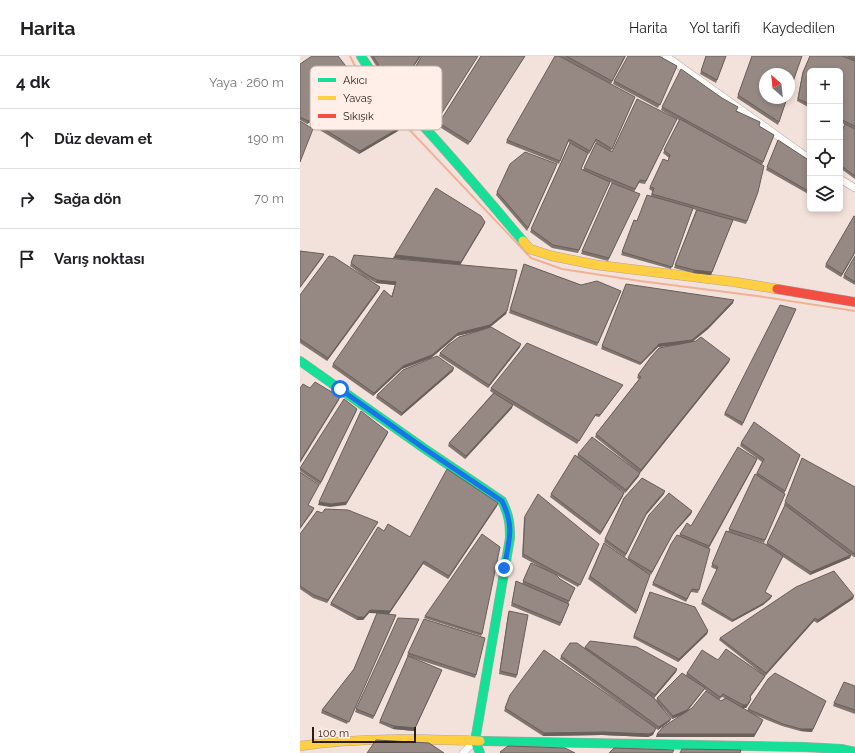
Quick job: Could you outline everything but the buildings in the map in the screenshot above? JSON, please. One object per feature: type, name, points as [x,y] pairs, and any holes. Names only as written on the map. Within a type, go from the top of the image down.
[{"type":"street","points":[[361,56],[366,66]]},
{"type":"street","points":[[666,56],[807,157]]},
{"type":"street","points":[[426,130],[530,249],[552,256],[597,265],[735,282],[855,302]]},
{"type":"street","points":[[843,181],[855,188]]},
{"type":"street","points":[[300,361],[502,501],[508,512],[510,522],[510,538],[475,741],[480,753]]},
{"type":"street","points":[[300,746],[345,740],[401,738],[475,741],[804,747],[842,749],[855,752]]},
{"type":"street","points":[[464,753],[475,741]]},
{"type":"waterway","points":[[350,56],[355,66]]},
{"type":"waterway","points":[[410,130],[531,258],[562,269],[855,311]]},
{"type":"traffic: fast","points":[[361,56],[368,66]]},
{"type":"traffic: fast","points":[[427,130],[523,241]]},
{"type":"traffic: fast","points":[[300,361],[502,501],[509,519],[510,538],[475,741],[480,753]]},
{"type":"traffic: fast","points":[[480,741],[804,747],[842,749],[855,752]]},
{"type":"traffic: slow","points":[[523,241],[530,249],[552,256],[597,265],[735,282],[777,289]]},
{"type":"traffic: slow","points":[[300,746],[368,740],[412,739],[480,741]]},
{"type":"traffic: jam","points":[[777,289],[855,302]]},
{"type":"route","points":[[340,389],[502,501],[508,512],[510,522],[510,538],[504,568]]}]
